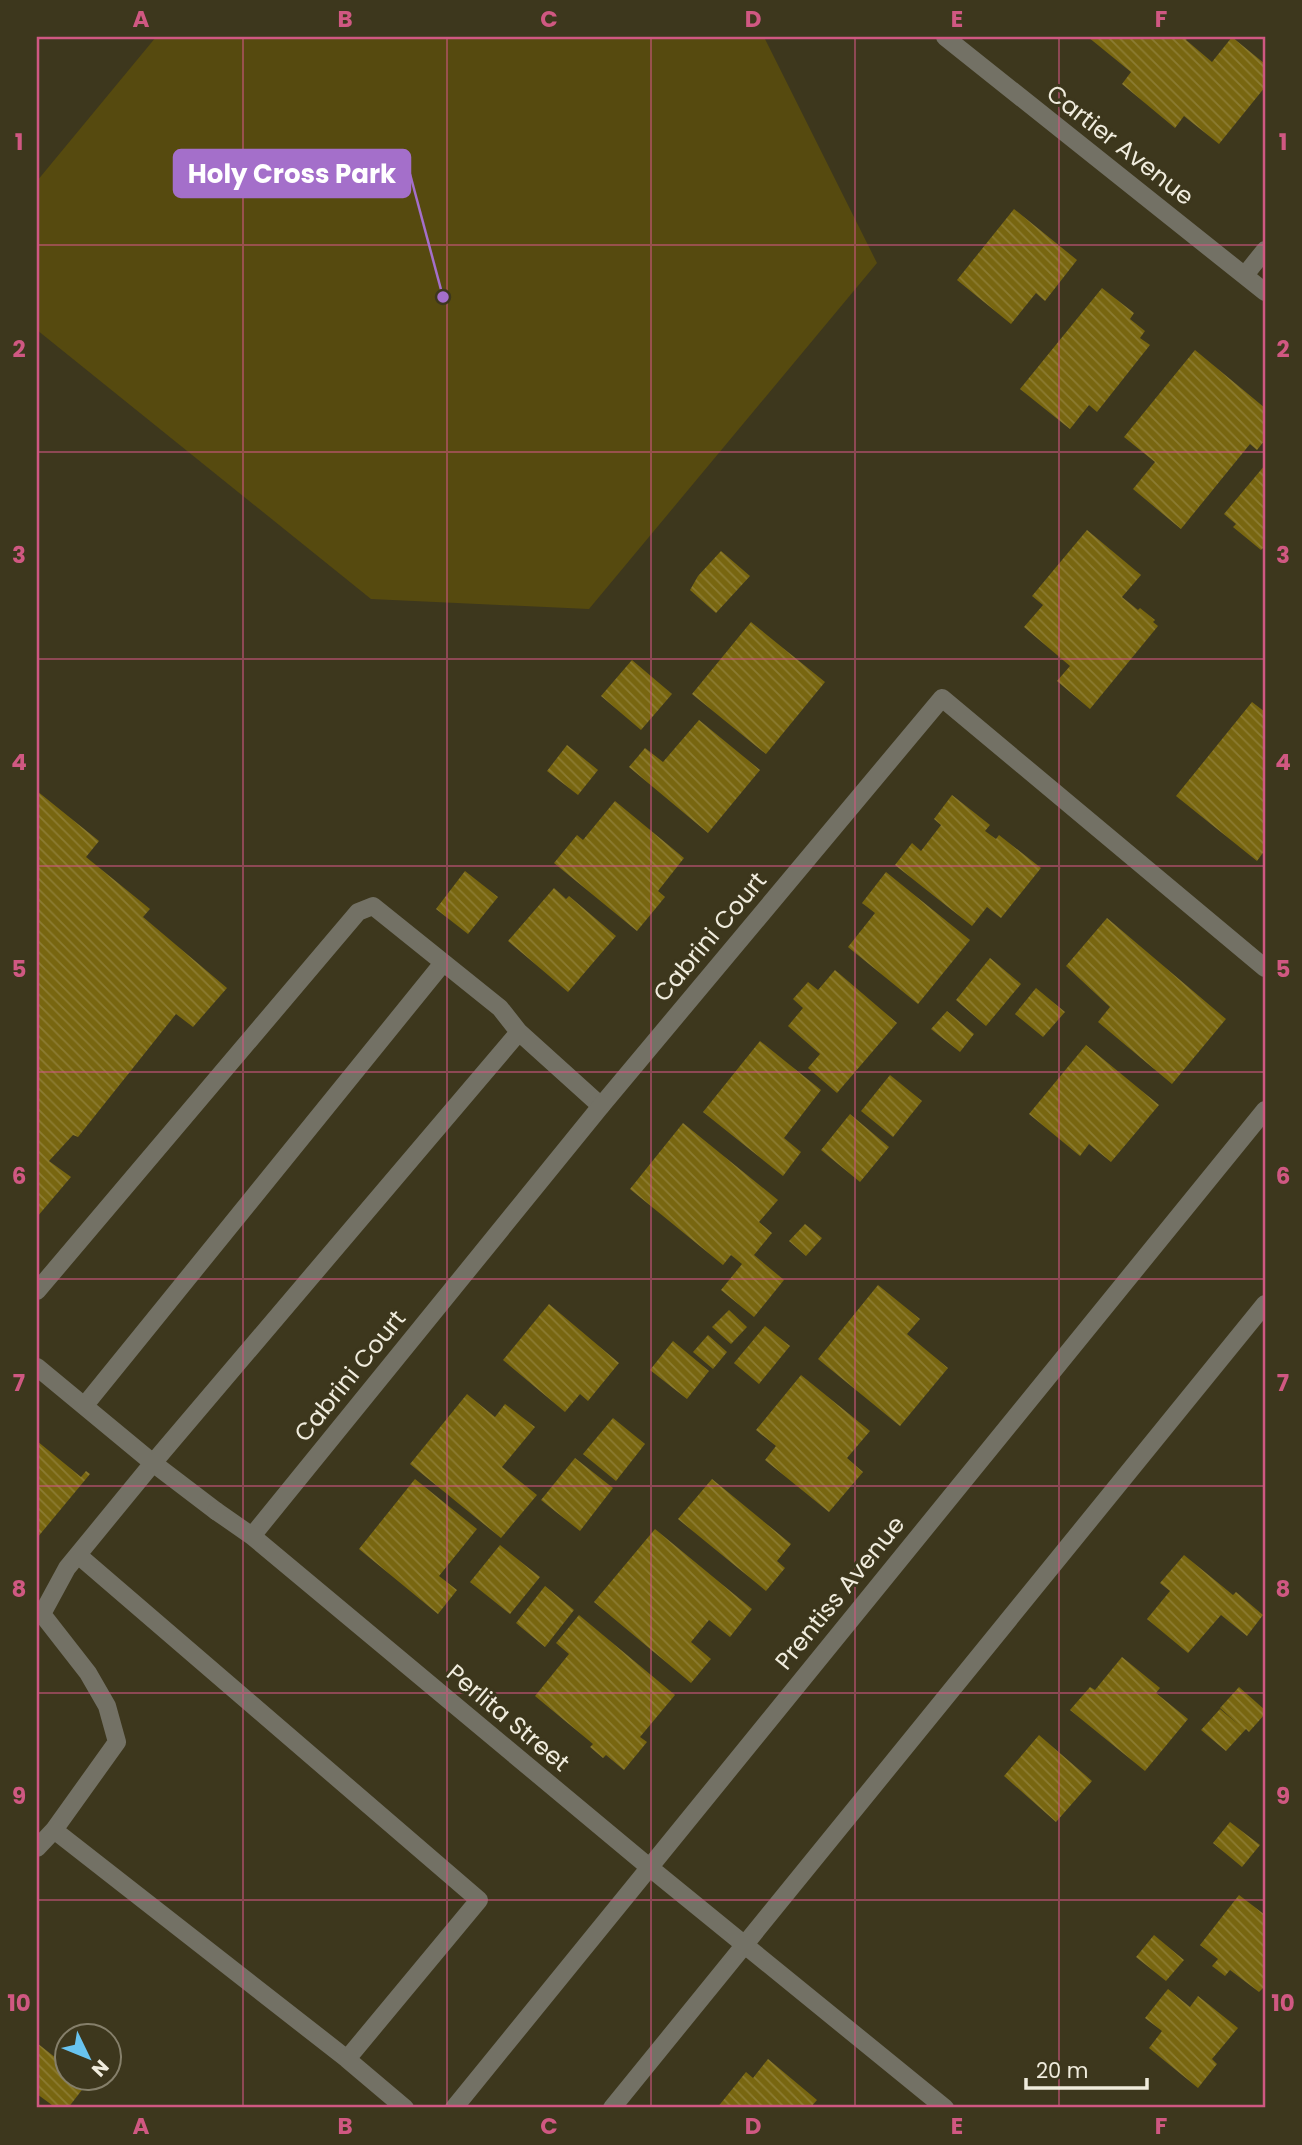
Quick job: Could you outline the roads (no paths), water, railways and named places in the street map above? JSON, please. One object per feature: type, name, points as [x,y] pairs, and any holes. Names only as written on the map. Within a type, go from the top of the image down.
[{"type":"street","name":"Cartier Avenue","points":[[945,37],[1265,292]]},
{"type":"street","points":[[1245,275],[1265,250]]},
{"type":"street","name":"Cabrini Court","points":[[252,1536],[601,1106],[942,698],[1265,968]]},
{"type":"street","points":[[37,1291],[358,912],[373,906],[500,1008],[519,1032],[601,1106]]},
{"type":"street","points":[[85,1405],[443,963]]},
{"type":"street","points":[[37,1848],[54,1830],[117,1742],[107,1706],[88,1673],[39,1616],[66,1568],[519,1032]]},
{"type":"street","name":"Prentiss Avenue","points":[[454,2108],[1265,1110]]},
{"type":"street","points":[[612,2108],[1265,1304]]},
{"type":"street","name":"Perlita Street","points":[[37,1367],[153,1463],[252,1536],[649,1867],[945,2108]]},
{"type":"street","points":[[78,1555],[479,1900],[347,2059]]},
{"type":"street","points":[[54,1830],[347,2059],[405,2108]]},
{"type":"place","name":"Holy Cross Park","points":[[443,297]]}]
